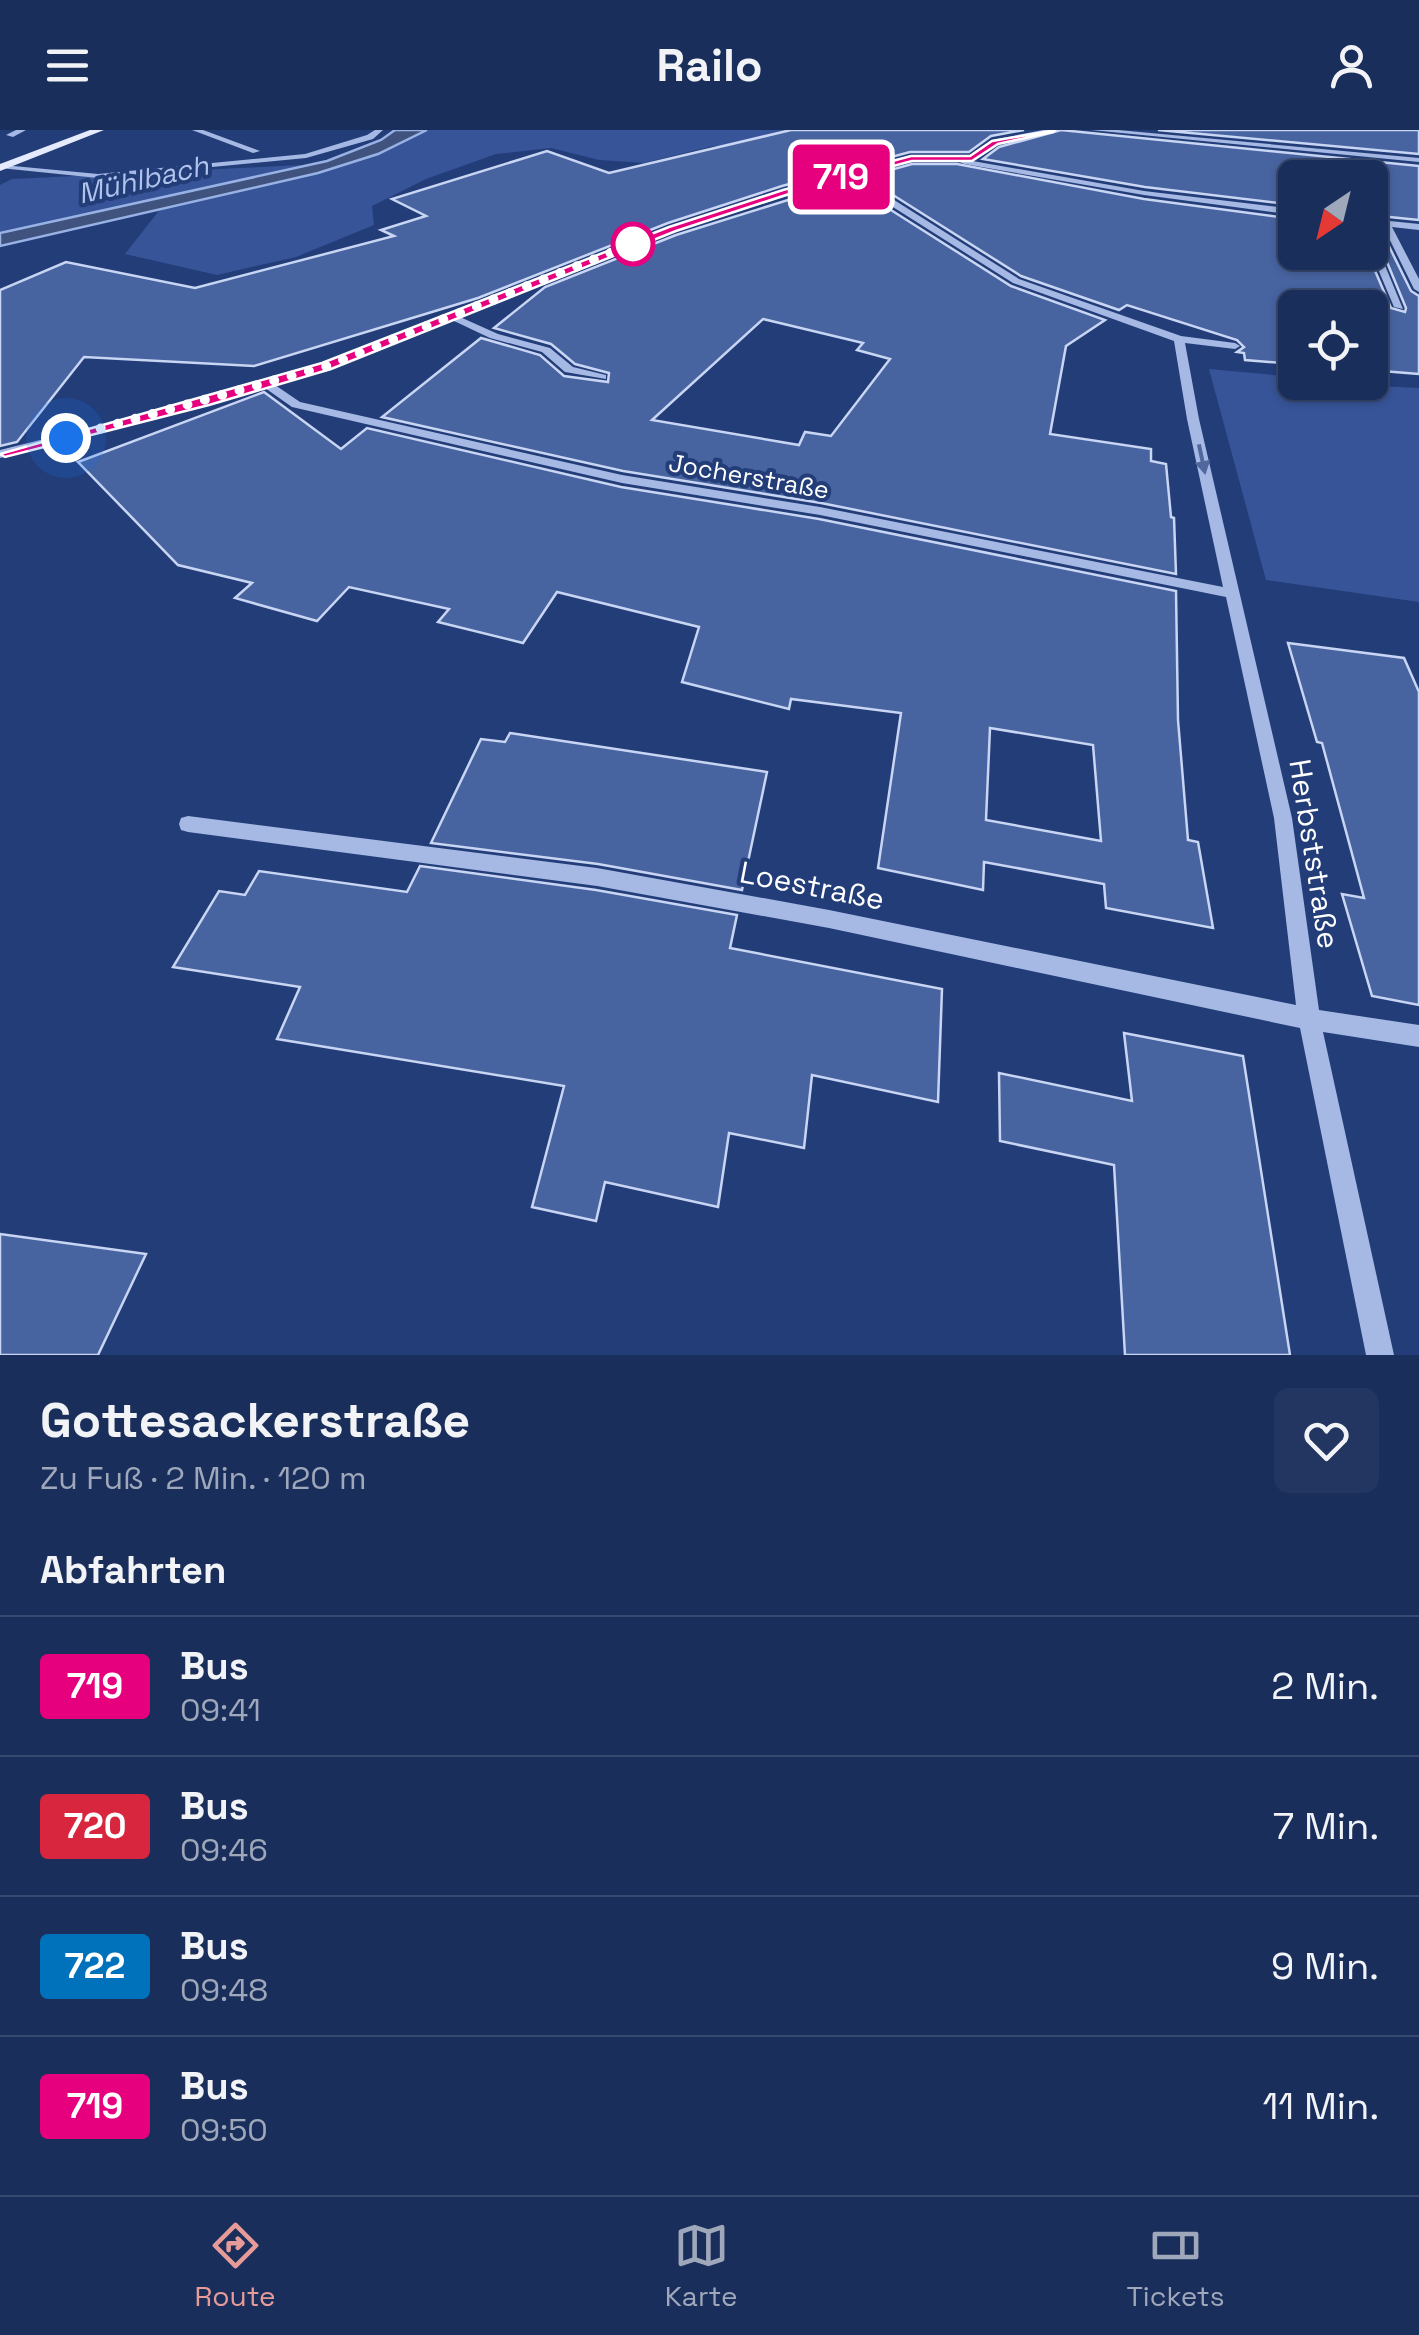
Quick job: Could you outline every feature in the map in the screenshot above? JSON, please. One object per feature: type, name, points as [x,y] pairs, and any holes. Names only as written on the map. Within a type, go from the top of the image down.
[{"type":"main road","points":[[1,168],[99,130]]},
{"type":"street","points":[[10,134],[22,130]]},
{"type":"street","points":[[196,130],[256,151]]},
{"type":"street","points":[[1,168],[87,176],[306,156],[370,137],[379,130]]},
{"type":"street","points":[[0,454],[327,366],[672,229],[839,177],[911,158],[979,156],[987,147],[1006,139],[1053,130]]},
{"type":"street","points":[[1095,130],[1419,160]]},
{"type":"street","points":[[1200,130],[1206,140]]},
{"type":"street","points":[[952,159],[1109,187],[1278,210]]},
{"type":"street","points":[[839,177],[888,200],[1016,282],[1179,338],[1235,346]]},
{"type":"street","points":[[1388,224],[1419,226]]},
{"type":"street","points":[[1388,228],[1419,289]]},
{"type":"street","points":[[1382,270],[1399,307]]},
{"type":"street","points":[[454,317],[494,336],[546,350],[569,370],[602,377]]},
{"type":"street","name":"Herbststraße","points":[[1179,338],[1282,818],[1309,1019],[1380,1355]]},
{"type":"street","name":"Jocherstraße","points":[[267,384],[296,406],[616,475],[772,506],[820,511],[1231,594]]},
{"type":"street","name":"Loestraße","points":[[188,824],[597,877],[829,919],[1309,1019],[1419,1036]]},
{"type":"shaded area","points":[[395,130],[427,130],[378,154],[318,173],[0,246],[0,233],[327,161],[381,140]]},
{"type":"shaded area","points":[[427,130],[804,130],[796,136],[754,138],[743,145],[713,146],[644,163],[599,160],[551,148],[496,154],[426,179],[372,206],[374,225],[296,257],[217,275],[125,254],[161,208],[318,173],[378,154]]},
{"type":"shaded area","points":[[303,165],[0,233],[0,185],[12,179]]},
{"type":"shaded area","points":[[1209,369],[1278,375],[1278,400],[1388,400],[1388,386],[1419,388],[1419,602],[1266,580]]},
{"type":"building","points":[[791,130],[1024,130],[991,136],[969,152],[910,152],[782,186],[668,223],[478,298],[254,366],[84,357],[17,442],[0,446],[0,290],[66,262],[195,288],[394,236],[381,230],[426,216],[392,199],[547,151],[609,173]]},
{"type":"building","points":[[1061,130],[1359,160],[1278,160],[1278,203],[1145,187],[983,159],[999,147]]},
{"type":"building","points":[[1158,130],[1419,130],[1419,154]]},
{"type":"building","points":[[1388,163],[1419,166],[1419,220],[1388,217]]},
{"type":"building","points":[[912,164],[957,164],[1144,199],[1278,217],[1278,270],[1375,270],[1383,290],[1278,290],[1278,363],[1245,360],[1244,353],[1237,352],[1244,347],[1237,340],[1127,305],[1119,310],[1021,276],[893,195],[858,179]]},
{"type":"building","points":[[839,184],[883,205],[1011,286],[1105,320],[1066,346],[1050,434],[1151,449],[1151,461],[1166,464],[1174,518],[1176,574],[821,503],[623,471],[382,417],[481,338],[540,355],[564,376],[608,382],[609,373],[575,364],[551,344],[494,328],[545,287],[676,235]],"holes":[[[763,319],[863,343],[857,350],[890,359],[831,436],[805,432],[799,445],[652,420]]]},
{"type":"building","points":[[1388,244],[1411,291],[1419,296],[1419,374],[1388,371],[1388,301],[1391,308],[1405,312],[1406,308],[1388,265]]},
{"type":"building","points":[[264,392],[341,449],[367,428],[621,487],[819,519],[1176,591],[1178,720],[1188,840],[1198,842],[1213,928],[1106,908],[1104,884],[984,862],[983,890],[878,868],[901,713],[791,699],[789,709],[682,682],[699,627],[557,592],[523,643],[438,622],[449,609],[349,587],[317,621],[235,598],[252,583],[178,565],[78,462]],"holes":[[[990,728],[1093,745],[1101,841],[986,820]]]},
{"type":"building","points":[[1288,643],[1404,658],[1419,692],[1419,1005],[1372,996],[1342,894],[1364,898],[1322,743],[1317,742]]},
{"type":"building","points":[[510,733],[767,772],[742,890],[598,864],[431,843],[481,739],[505,742]]},
{"type":"building","points":[[420,866],[596,890],[737,915],[730,948],[942,989],[938,1102],[812,1075],[804,1148],[729,1133],[718,1207],[605,1182],[596,1221],[532,1207],[564,1086],[277,1039],[300,987],[173,967],[219,891],[245,895],[259,871],[407,892]]},
{"type":"building","points":[[1124,1033],[1243,1056],[1290,1355],[1125,1355],[1114,1165],[1000,1141],[999,1073],[1132,1101]]},
{"type":"building","points":[[0,1234],[146,1254],[98,1355],[0,1355]]},
{"type":"bus line","name":"719","points":[[0,454],[327,366],[724,211],[911,158],[972,158],[995,142],[1053,130]]},
{"type":"route","points":[[66,438],[327,366],[643,240],[633,244]]},
{"type":"water label","name":"Mühlbach","points":[[143,179]]}]
